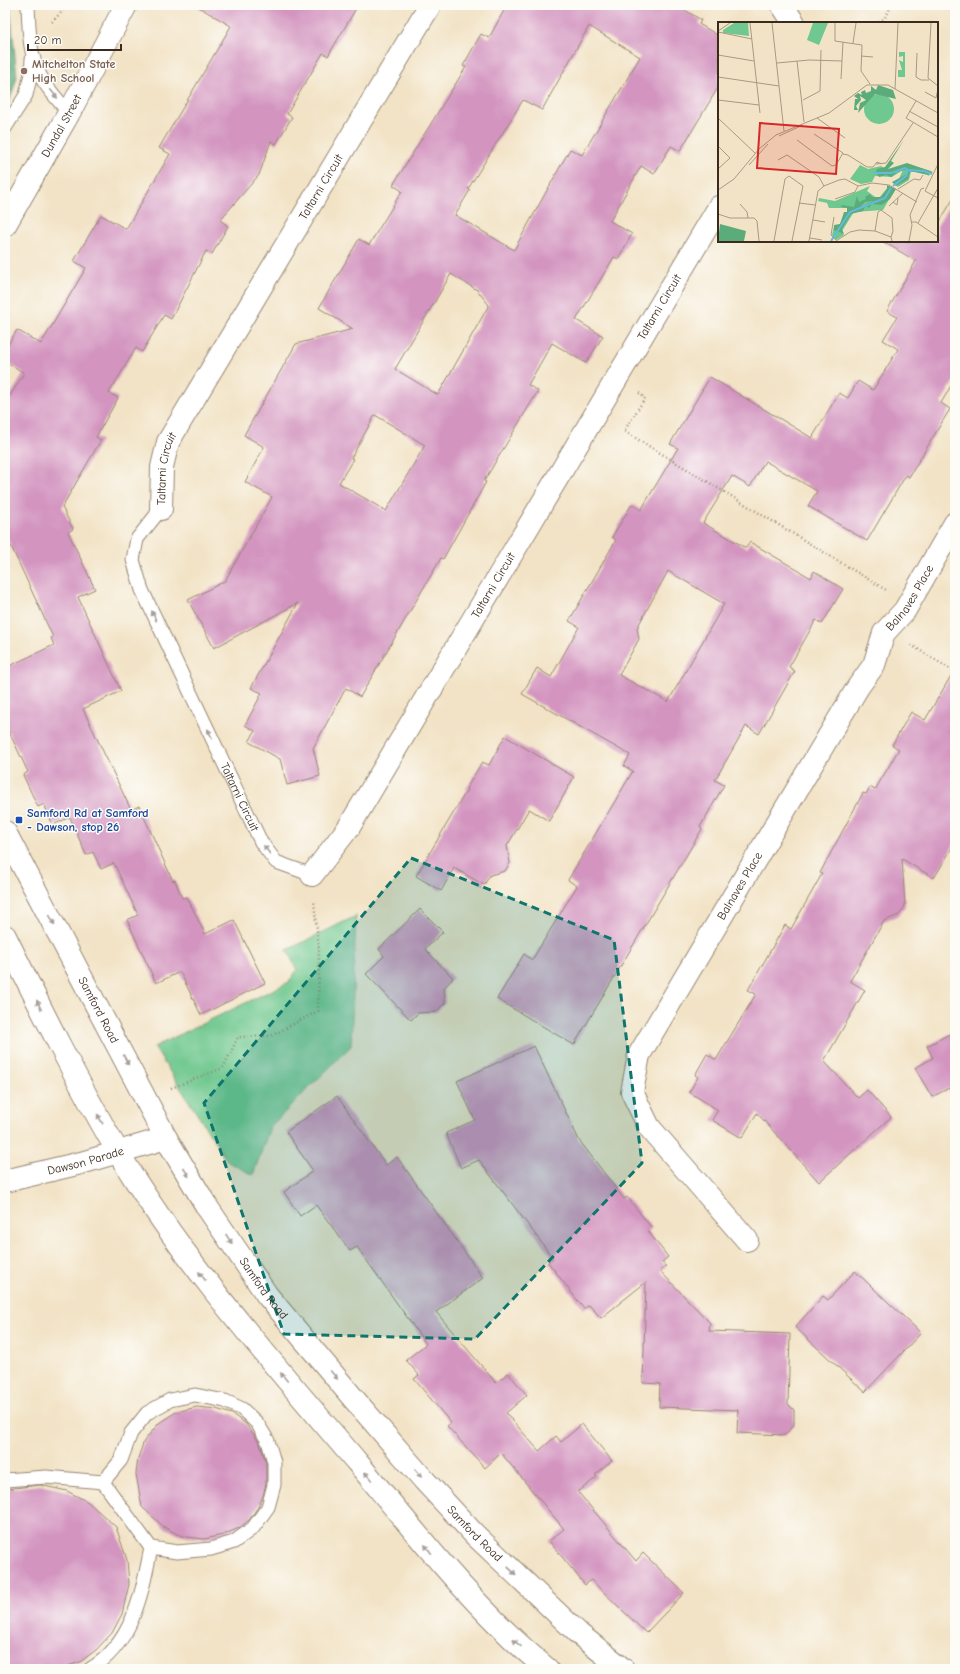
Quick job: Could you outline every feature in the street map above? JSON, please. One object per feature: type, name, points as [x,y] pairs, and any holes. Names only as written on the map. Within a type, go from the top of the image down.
[{"type":"street","name":"Dundal Street","points":[[5,225],[70,114],[126,5]]},
{"type":"street","name":"Taltarni Circuit","points":[[160,509],[162,467],[168,442],[430,5]]},
{"type":"street","points":[[782,5],[793,22]]},
{"type":"street","name":"Taltarni Circuit","points":[[312,875],[349,827],[718,209]]},
{"type":"street","name":"Balnaves Place","points":[[747,1240],[649,1127],[632,1092],[639,1055],[858,688],[874,665],[884,633],[905,610],[955,523]]},
{"type":"street","name":"Samford Road","points":[[5,832],[166,1138],[207,1206],[267,1295],[424,1480],[474,1534],[579,1634],[623,1669]]},
{"type":"street","points":[[5,936],[74,1072],[119,1153],[191,1260],[238,1322],[468,1594],[510,1637],[547,1669]]},
{"type":"street","name":"Dawson Parade","points":[[5,1181],[119,1153],[166,1138]]},
{"type":"lane","points":[[5,128],[26,95],[31,74],[32,55],[28,5]]},
{"type":"lane","points":[[32,55],[41,78],[70,114]]},
{"type":"lane","name":"Taltarni Circuit","points":[[160,509],[137,539],[133,560],[142,590],[261,842],[276,862],[312,875]]},
{"type":"lane","points":[[5,1480],[46,1477],[103,1482],[151,1548],[177,1552],[211,1549],[234,1542],[253,1528],[268,1507],[274,1485],[274,1462],[268,1441],[257,1423],[242,1409],[225,1401],[196,1395],[170,1400],[147,1413],[131,1433],[121,1460],[103,1482]]},
{"type":"lane","points":[[90,1669],[98,1664],[122,1640],[136,1611],[151,1548]]},
{"type":"path","points":[[879,22],[884,20],[892,5]]},
{"type":"path","points":[[618,377],[645,398],[624,431],[886,591]]},
{"type":"path","points":[[914,638],[910,644],[955,672]]},
{"type":"path","points":[[170,1088],[223,1068],[238,1037],[271,1036],[318,1011],[319,950],[312,875]]},
{"type":"highlighted area","points":[[411,858],[614,940],[642,1163],[475,1339],[284,1334],[204,1103]]},
{"type":"green space","points":[[5,5],[10,5],[17,77],[9,103],[5,106]]},
{"type":"green space","points":[[356,916],[351,1046],[270,1127],[253,1175],[228,1162],[154,1047],[289,982],[297,970],[287,950]]},
{"type":"building","points":[[195,5],[358,5],[328,56],[323,53],[287,114],[292,117],[276,144],[271,141],[259,175],[220,220],[228,226],[212,254],[206,251],[171,319],[164,315],[142,352],[136,348],[109,393],[118,398],[96,437],[101,440],[62,507],[73,529],[68,532],[95,589],[78,597],[121,691],[83,709],[131,810],[139,806],[173,881],[175,880],[182,898],[187,897],[205,934],[234,920],[265,983],[201,1015],[180,972],[156,983],[127,920],[138,915],[114,863],[101,869],[93,852],[86,855],[70,817],[53,825],[44,804],[38,807],[23,775],[28,772],[5,723],[5,668],[54,645],[51,638],[53,637],[5,533],[5,404],[24,373],[5,361],[5,350],[17,330],[41,344],[86,268],[74,261],[101,215],[126,229],[170,154],[159,148],[231,26]]},
{"type":"building","points":[[507,5],[677,5],[701,20],[699,24],[718,35],[718,88],[680,151],[671,146],[654,174],[641,166],[610,221],[632,234],[618,259],[614,257],[576,320],[603,336],[586,363],[552,343],[528,385],[538,391],[484,481],[486,482],[443,559],[441,558],[360,697],[346,688],[313,748],[320,776],[287,785],[280,759],[249,742],[255,731],[245,725],[262,693],[251,688],[298,603],[214,648],[188,600],[225,581],[272,497],[245,482],[264,447],[244,435],[296,344],[353,329],[319,308],[359,239],[369,245],[402,191],[393,185],[466,67],[463,66],[481,34],[489,38]],"holes":[[[589,26],[640,57],[582,155],[570,149],[514,250],[455,215],[470,190],[468,189],[523,100],[542,110]],[[451,274],[477,290],[489,305],[438,395],[395,369]],[[375,415],[425,445],[386,511],[339,483]]]},
{"type":"building","points":[[955,196],[955,379],[941,403],[950,409],[909,477],[906,475],[867,541],[808,506],[817,491],[765,461],[750,487],[732,476],[703,523],[746,548],[750,542],[811,578],[814,571],[843,589],[822,624],[816,620],[789,667],[795,671],[759,734],[746,726],[715,780],[724,785],[700,827],[702,829],[574,1045],[497,999],[524,954],[532,960],[577,886],[568,880],[633,771],[624,766],[630,755],[522,694],[537,668],[551,677],[579,627],[569,621],[616,540],[612,537],[632,504],[641,510],[678,448],[670,444],[710,377],[812,438],[839,393],[848,398],[858,381],[873,390],[898,349],[883,340],[897,317],[887,311],[916,261],[884,242],[938,242],[938,224]],"holes":[[[668,571],[724,604],[668,702],[619,675],[639,639],[637,628]]]},
{"type":"building","points":[[955,669],[955,843],[934,878],[902,859],[905,906],[899,915],[884,921],[850,981],[865,990],[824,1061],[858,1098],[867,1090],[891,1117],[819,1182],[757,1113],[742,1138],[712,1120],[718,1110],[689,1092],[698,1077],[695,1075],[707,1054],[716,1060],[756,994],[748,990],[785,925],[791,929],[822,874],[820,873],[863,793],[866,794],[870,787],[875,790],[899,749],[892,745],[911,712],[925,720]]},
{"type":"building","points":[[505,736],[574,777],[549,821],[529,809],[507,846],[510,863],[505,871],[490,875],[484,885],[454,868],[441,891],[416,876],[482,762],[489,765]]},
{"type":"building","points":[[420,909],[443,932],[425,949],[453,978],[444,988],[445,1003],[436,1012],[418,1013],[411,1020],[366,974],[384,956],[379,949]]},
{"type":"building","points":[[955,1031],[955,1100],[949,1088],[932,1097],[915,1068],[933,1058],[927,1046]]},
{"type":"building","points":[[534,1046],[579,1140],[624,1199],[627,1197],[652,1228],[648,1231],[668,1257],[662,1262],[666,1267],[660,1271],[710,1323],[709,1331],[790,1334],[788,1404],[794,1410],[794,1425],[785,1435],[737,1433],[738,1410],[659,1407],[660,1384],[643,1383],[646,1282],[601,1318],[589,1305],[584,1309],[548,1262],[553,1258],[479,1160],[461,1168],[446,1133],[475,1120],[457,1081]]},
{"type":"building","points":[[337,1096],[386,1165],[397,1157],[483,1278],[436,1312],[496,1383],[508,1373],[527,1395],[506,1413],[539,1451],[556,1436],[561,1442],[582,1424],[612,1461],[595,1475],[597,1477],[578,1492],[636,1561],[643,1553],[684,1593],[646,1633],[591,1580],[585,1585],[549,1541],[564,1529],[501,1453],[485,1468],[447,1426],[451,1423],[414,1379],[419,1375],[406,1360],[426,1344],[357,1247],[350,1251],[316,1205],[300,1216],[284,1192],[313,1171],[286,1132]]},
{"type":"building","points":[[855,1271],[921,1333],[865,1392],[795,1327],[823,1296],[828,1300]]},
{"type":"building","points":[[197,1407],[216,1409],[232,1414],[246,1424],[260,1444],[266,1463],[266,1483],[263,1496],[258,1507],[249,1520],[239,1528],[223,1535],[204,1539],[177,1534],[164,1527],[142,1507],[136,1474],[138,1458],[144,1441],[159,1423],[176,1412]]},
{"type":"building","points":[[40,1485],[67,1491],[88,1502],[116,1527],[127,1560],[129,1584],[122,1614],[112,1633],[96,1650],[80,1662],[59,1669],[5,1669],[5,1489]]},
{"type":"place","name":"Mitchelton State High School","points":[[24,71]]},
{"type":"place","name":"Samford Rd at Samford - Dawson, stop 26","points":[[19,820]]}]
